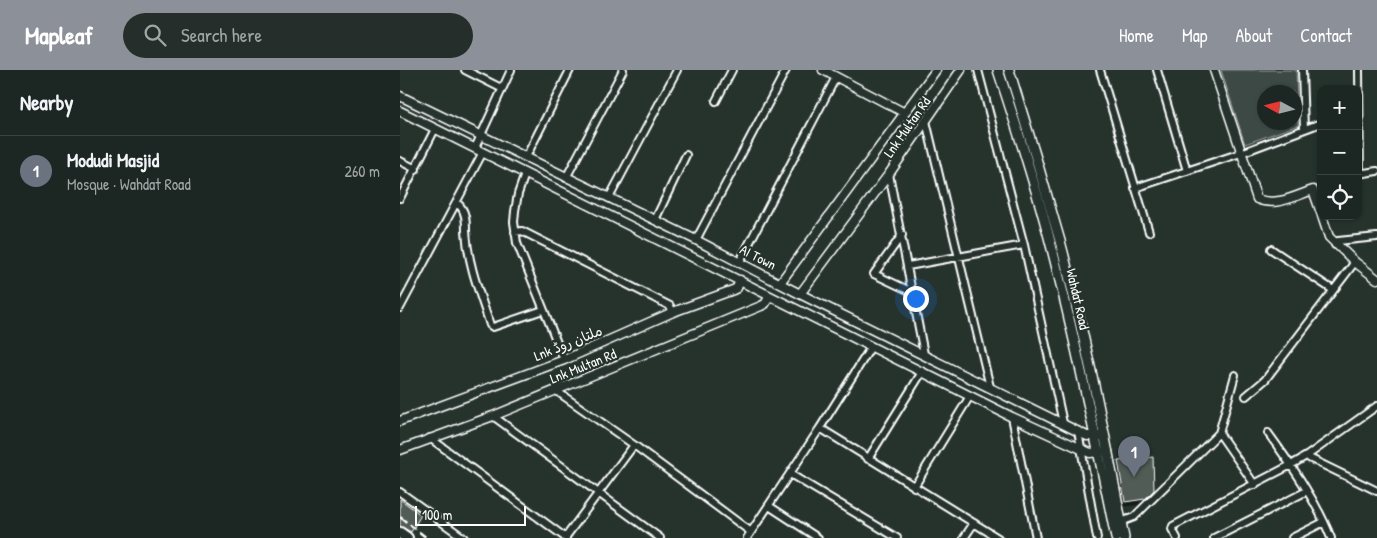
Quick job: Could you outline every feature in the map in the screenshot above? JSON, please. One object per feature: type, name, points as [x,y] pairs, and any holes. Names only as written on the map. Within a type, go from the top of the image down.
[{"type":"main road","name":"Wahdat Road","points":[[998,70],[1051,243],[1100,436]]},
{"type":"main road","name":"Wahdat Road","points":[[1009,70],[1060,242],[1100,436],[1116,538]]},
{"type":"main road","name":"Wahdat Road","points":[[1103,452],[1124,538]]},
{"type":"main road","points":[[400,533],[407,538]]},
{"type":"street","points":[[465,70],[501,88]]},
{"type":"street","points":[[475,148],[510,70]]},
{"type":"street","points":[[526,157],[570,70]]},
{"type":"street","points":[[566,178],[623,70]]},
{"type":"street","points":[[609,198],[676,70]]},
{"type":"street","points":[[716,101],[732,70]]},
{"type":"street","points":[[696,240],[786,70]]},
{"type":"street","points":[[822,70],[905,113]]},
{"type":"street","name":"Lnk Multan Rd","points":[[800,294],[890,174],[961,70]]},
{"type":"street","points":[[978,70],[1024,245],[1063,423]]},
{"type":"street","points":[[1100,70],[1149,232]]},
{"type":"street","points":[[1157,70],[1187,171]]},
{"type":"street","points":[[1214,70],[1256,199],[1277,202],[1317,189]]},
{"type":"street","points":[[1302,70],[1304,129]]},
{"type":"street","points":[[1359,70],[1359,85]]},
{"type":"street","name":"Lnk Multan Rd","points":[[780,283],[905,113],[932,72]]},
{"type":"street","points":[[739,262],[836,77]]},
{"type":"street","name":"AI Town","points":[[400,96],[696,240],[800,294],[1090,437],[1100,436]]},
{"type":"street","points":[[400,111],[1012,417],[1090,453],[1103,452]]},
{"type":"street","points":[[926,121],[990,387]]},
{"type":"street","points":[[1135,188],[1241,153],[1317,124]]},
{"type":"street","points":[[400,198],[435,129]]},
{"type":"street","points":[[400,308],[483,152]]},
{"type":"street","points":[[655,220],[686,155]]},
{"type":"street","points":[[400,161],[416,169]]},
{"type":"street","points":[[1362,174],[1377,171]]},
{"type":"street","points":[[524,174],[514,211],[517,243],[527,272],[564,360]]},
{"type":"street","points":[[890,174],[924,354]]},
{"type":"street","points":[[457,203],[462,208],[465,217],[470,265],[490,325],[493,327],[543,310]]},
{"type":"street","points":[[1323,220],[1328,237],[1377,279]]},
{"type":"street","points":[[515,232],[522,231],[670,306],[673,312]]},
{"type":"street","points":[[902,235],[874,274],[912,292]]},
{"type":"street","points":[[1336,244],[1338,241],[1377,237]]},
{"type":"street","points":[[908,266],[1024,245]]},
{"type":"street","points":[[1270,249],[1334,290]]},
{"type":"street","points":[[1246,396],[1265,380],[1355,262]]},
{"type":"street","name":"Lnk ملتان روڈ","points":[[400,421],[564,360],[673,312],[733,290],[737,288],[740,280]]},
{"type":"street","points":[[783,302],[790,288]]},
{"type":"street","name":"Lnk Multan Rd","points":[[400,450],[493,416],[761,306],[765,304],[770,296]]},
{"type":"street","points":[[892,357],[899,342]]},
{"type":"street","points":[[555,390],[634,445],[749,535],[820,428],[871,346]]},
{"type":"street","points":[[868,459],[922,372]]},
{"type":"street","points":[[1121,522],[1134,517],[1219,433],[1235,375]]},
{"type":"street","points":[[914,487],[970,396]]},
{"type":"street","points":[[1177,538],[1172,529],[1173,526],[1255,485],[1308,455],[1377,406]]},
{"type":"street","points":[[493,416],[660,538]]},
{"type":"street","points":[[1012,417],[1036,538]]},
{"type":"street","points":[[820,428],[998,538]]},
{"type":"street","points":[[1078,431],[1097,538]]},
{"type":"street","points":[[1268,432],[1307,491],[1331,538]]},
{"type":"street","points":[[1219,433],[1255,485]]},
{"type":"street","points":[[430,438],[565,538],[634,445]]},
{"type":"street","points":[[1308,455],[1309,458],[1377,491]]},
{"type":"street","points":[[790,474],[896,538]]},
{"type":"street","points":[[1214,538],[1307,491]]},
{"type":"street","points":[[400,492],[464,538]]},
{"type":"street","points":[[769,506],[818,538]]},
{"type":"street","points":[[1292,538],[1324,522]]},
{"type":"street","points":[[964,538],[974,523]]},
{"type":"shaded area","points":[[1221,70],[1296,70],[1297,85],[1257,85],[1257,130],[1284,130],[1245,144]]},
{"type":"building","points":[[1153,457],[1154,490],[1145,499],[1125,502],[1118,461]]},
{"type":"building","points":[[400,499],[421,515],[411,532],[400,526]]},
{"type":"railway","points":[[400,517],[427,538]]},
{"type":"place","name":"Modudi Masjid","points":[[1134,477]]}]
